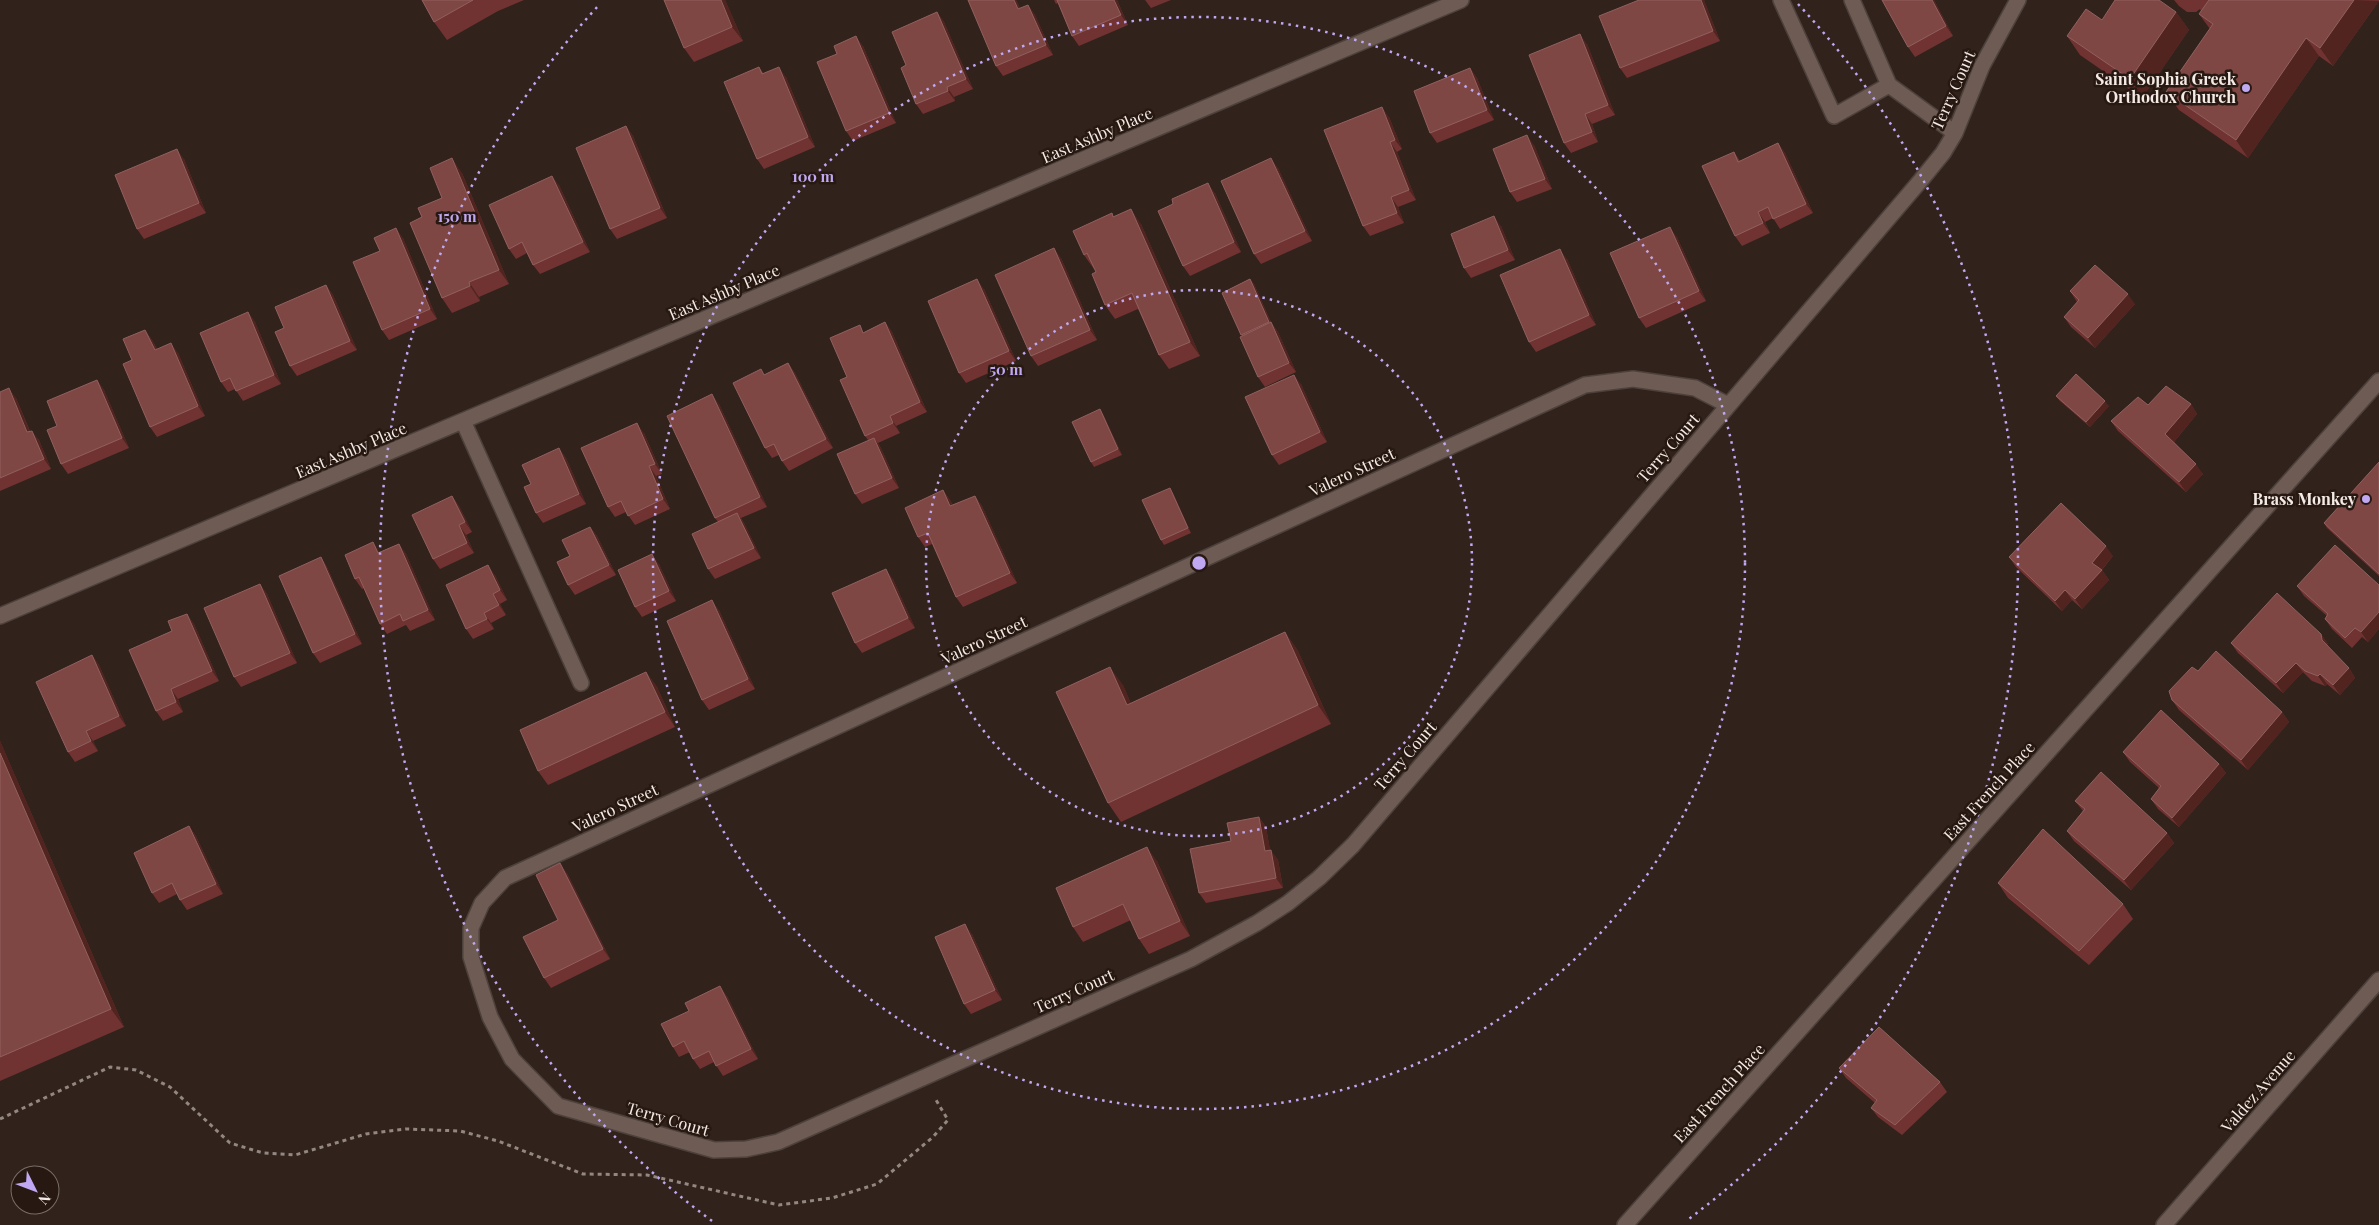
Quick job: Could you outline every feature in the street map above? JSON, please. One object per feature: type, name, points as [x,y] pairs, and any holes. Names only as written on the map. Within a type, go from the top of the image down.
[{"type":"street","name":"East Ashby Place","points":[[0,616],[1461,0]]},
{"type":"street","points":[[1781,0],[1834,116],[1889,85]]},
{"type":"street","points":[[1852,0],[1889,85],[1955,132]]},
{"type":"street","name":"Terry Court","points":[[558,1106],[714,1150],[746,1149],[778,1142],[1190,959],[1257,923],[1288,903],[1319,878],[1353,844],[1943,153],[1955,132],[1982,66],[2018,0]]},
{"type":"street","name":"Valero Street","points":[[558,1106],[512,1059],[490,1017],[471,957],[471,928],[482,903],[505,878],[1585,385],[1633,379],[1695,388],[1728,405]]},
{"type":"street","name":"East French Place","points":[[1625,1225],[2379,381]]},
{"type":"street","points":[[464,421],[581,682]]},
{"type":"street","name":"Valdez Avenue","points":[[2164,1225],[2379,980]]},
{"type":"path","points":[[0,1119],[110,1068],[128,1069],[136,1070],[170,1087],[230,1143],[263,1152],[295,1155],[366,1134],[406,1129],[460,1131],[498,1141],[584,1174],[647,1175],[779,1205],[832,1198],[877,1184],[933,1137],[948,1120],[935,1099]]},
{"type":"building","points":[[422,0],[473,0],[434,22]]},
{"type":"building","points":[[664,0],[721,0],[732,27],[684,48]]},
{"type":"building","points":[[968,0],[1014,0],[1018,9],[1028,5],[1046,45],[996,66]]},
{"type":"building","points":[[1057,0],[1114,0],[1121,15],[1072,36]]},
{"type":"building","points":[[1639,0],[1701,0],[1713,31],[1620,68],[1599,16]]},
{"type":"building","points":[[1882,0],[1932,0],[1946,26],[1908,47]]},
{"type":"building","points":[[2115,0],[2159,0],[2176,12],[2130,79],[2067,36],[2086,9],[2102,20]]},
{"type":"building","name":"Saint Sophia Greek Orthodox Church","points":[[2209,0],[2354,0],[2320,48],[2306,38],[2236,140],[2166,92],[2213,24],[2199,14]]},
{"type":"building","points":[[937,12],[966,79],[947,87],[948,91],[916,104],[901,68],[906,65],[892,32]]},
{"type":"building","points":[[1580,34],[1608,105],[1585,114],[1592,132],[1564,143],[1529,55]]},
{"type":"building","points":[[856,36],[889,113],[846,131],[817,62],[837,54],[834,46]]},
{"type":"building","points":[[759,67],[762,74],[779,67],[808,137],[757,159],[724,82]]},
{"type":"building","points":[[1470,68],[1487,110],[1430,133],[1414,91]]},
{"type":"building","points":[[1382,107],[1395,140],[1390,142],[1409,190],[1391,197],[1397,213],[1363,226],[1324,130]]},
{"type":"building","points":[[626,126],[660,208],[610,229],[576,148]]},
{"type":"building","points":[[1527,135],[1545,179],[1510,192],[1493,149]]},
{"type":"building","points":[[1778,143],[1806,204],[1773,219],[1768,207],[1758,212],[1763,223],[1735,236],[1702,166],[1734,152],[1738,162]]},
{"type":"building","points":[[177,149],[199,203],[137,229],[115,175]]},
{"type":"building","points":[[452,158],[499,270],[469,282],[470,286],[442,298],[410,223],[422,217],[418,208],[442,198],[430,168]]},
{"type":"building","points":[[1271,158],[1305,231],[1254,254],[1221,181]]},
{"type":"building","points":[[552,176],[583,242],[533,265],[522,242],[509,249],[489,205]]},
{"type":"building","points":[[1208,183],[1234,242],[1183,266],[1158,211],[1173,204],[1172,199]]},
{"type":"building","points":[[1131,209],[1190,342],[1159,355],[1132,293],[1105,305],[1092,274],[1096,272],[1087,253],[1084,255],[1073,231],[1112,213],[1113,217]]},
{"type":"building","points":[[1494,216],[1508,250],[1464,268],[1451,234]]},
{"type":"building","points":[[1670,227],[1699,291],[1639,318],[1610,253]]},
{"type":"building","points":[[396,228],[430,309],[382,330],[353,262],[380,251],[374,238]]},
{"type":"building","points":[[1054,248],[1090,330],[1031,356],[995,275]]},
{"type":"building","points":[[1560,249],[1589,315],[1529,342],[1500,275]]},
{"type":"building","points":[[2095,265],[2128,294],[2088,338],[2064,317],[2079,300],[2070,291]]},
{"type":"building","points":[[977,279],[1009,351],[959,373],[928,301]]},
{"type":"building","points":[[1250,279],[1269,322],[1241,335],[1222,293]]},
{"type":"building","points":[[326,285],[350,341],[290,366],[275,332],[284,328],[275,307]]},
{"type":"building","points":[[248,312],[274,375],[236,391],[230,378],[221,382],[200,333]]},
{"type":"building","points":[[885,322],[920,402],[890,416],[893,423],[865,436],[840,380],[847,377],[830,338],[860,325],[863,333]]},
{"type":"building","points":[[1271,322],[1289,363],[1258,377],[1240,337]]},
{"type":"building","points":[[145,330],[155,350],[171,343],[198,406],[150,427],[123,364],[132,360],[123,339]]},
{"type":"building","points":[[788,363],[826,439],[782,461],[774,444],[765,448],[733,383],[761,369],[764,375]]},
{"type":"building","points":[[2076,374],[2105,401],[2086,422],[2056,396]]},
{"type":"building","points":[[1294,375],[1320,432],[1272,455],[1245,397]]},
{"type":"building","points":[[97,380],[122,438],[61,464],[47,430],[57,426],[47,401]]},
{"type":"building","points":[[2166,386],[2191,404],[2165,434],[2196,464],[2179,482],[2111,421],[2138,397],[2148,405]]},
{"type":"building","points":[[9,388],[27,432],[32,431],[44,459],[0,478],[0,392]]},
{"type":"building","points":[[712,394],[760,497],[715,518],[667,416]]},
{"type":"building","points":[[1100,409],[1118,449],[1091,462],[1072,422]]},
{"type":"building","points":[[637,423],[655,464],[649,466],[663,499],[628,516],[621,501],[608,507],[581,448]]},
{"type":"building","points":[[874,438],[892,478],[855,494],[837,454]]},
{"type":"building","points":[[559,448],[579,494],[536,513],[524,487],[531,484],[522,465]]},
{"type":"building","name":"Brass Monkey","points":[[2379,462],[2379,574],[2324,523]]},
{"type":"building","points":[[1170,488],[1188,528],[1161,540],[1142,500]]},
{"type":"building","points":[[943,490],[950,506],[975,496],[1010,573],[956,597],[928,533],[918,537],[905,508]]},
{"type":"building","points":[[452,496],[465,522],[459,525],[467,543],[433,559],[412,515]]},
{"type":"building","points":[[2061,503],[2106,546],[2092,563],[2102,570],[2075,599],[2065,590],[2055,601],[2009,557]]},
{"type":"building","points":[[737,513],[754,548],[708,569],[692,534]]},
{"type":"building","points":[[590,527],[609,565],[568,585],[557,562],[570,556],[562,540]]},
{"type":"building","points":[[373,542],[378,553],[399,544],[428,610],[403,621],[400,614],[380,624],[359,577],[355,579],[345,555]]},
{"type":"building","points":[[2335,545],[2379,585],[2379,612],[2361,632],[2355,628],[2345,638],[2325,619],[2328,614],[2297,586]]},
{"type":"building","points":[[652,554],[669,591],[635,607],[618,570]]},
{"type":"building","points":[[321,557],[355,634],[313,653],[279,576]]},
{"type":"building","points":[[488,565],[500,590],[493,594],[499,605],[484,613],[487,619],[466,629],[446,585]]},
{"type":"building","points":[[886,569],[908,618],[855,643],[832,593]]},
{"type":"building","points":[[260,584],[290,653],[234,677],[204,608]]},
{"type":"building","points":[[2277,593],[2321,634],[2322,640],[2349,668],[2333,685],[2320,674],[2318,676],[2305,671],[2296,663],[2276,683],[2231,643]]},
{"type":"building","points":[[712,600],[748,679],[702,700],[667,621]]},
{"type":"building","points":[[187,614],[212,671],[171,689],[176,702],[156,711],[129,650],[172,631],[168,621]]},
{"type":"building","points":[[1285,632],[1318,705],[1108,803],[1056,692],[1110,667],[1127,705]]},
{"type":"building","points":[[2216,651],[2282,712],[2241,760],[2172,700],[2169,691],[2192,667],[2198,671]]},
{"type":"building","points":[[92,655],[119,716],[86,731],[91,741],[68,752],[36,682]]},
{"type":"building","points":[[646,672],[665,712],[538,771],[520,730]]},
{"type":"building","points":[[2161,710],[2219,764],[2172,818],[2151,799],[2161,786],[2123,752]]},
{"type":"building","points":[[0,753],[111,1009],[0,1057]]},
{"type":"building","points":[[2101,772],[2167,833],[2124,880],[2067,831],[2085,809],[2075,801]]},
{"type":"building","points":[[1259,817],[1265,851],[1271,850],[1276,878],[1199,893],[1190,849],[1231,841],[1227,823]]},
{"type":"building","points":[[189,826],[216,884],[180,900],[172,883],[152,893],[134,853]]},
{"type":"building","points":[[2043,829],[2123,904],[2079,951],[1998,883]]},
{"type":"building","points":[[1147,847],[1180,921],[1139,939],[1123,904],[1073,927],[1056,888]]},
{"type":"building","points":[[560,863],[603,949],[544,978],[523,937],[558,920],[536,875]]},
{"type":"building","points":[[965,924],[995,990],[964,1004],[935,937]]},
{"type":"building","points":[[720,986],[751,1049],[716,1066],[709,1051],[693,1059],[684,1041],[673,1047],[661,1024],[689,1011],[685,1003]]},
{"type":"building","points":[[1879,1027],[1940,1082],[1895,1125],[1871,1108],[1877,1100],[1839,1068]]},
{"type":"place","name":"Saint Sophia Greek Orthodox Church","points":[[2246,88]]},
{"type":"place","name":"Brass Monkey","points":[[2366,499]]}]
